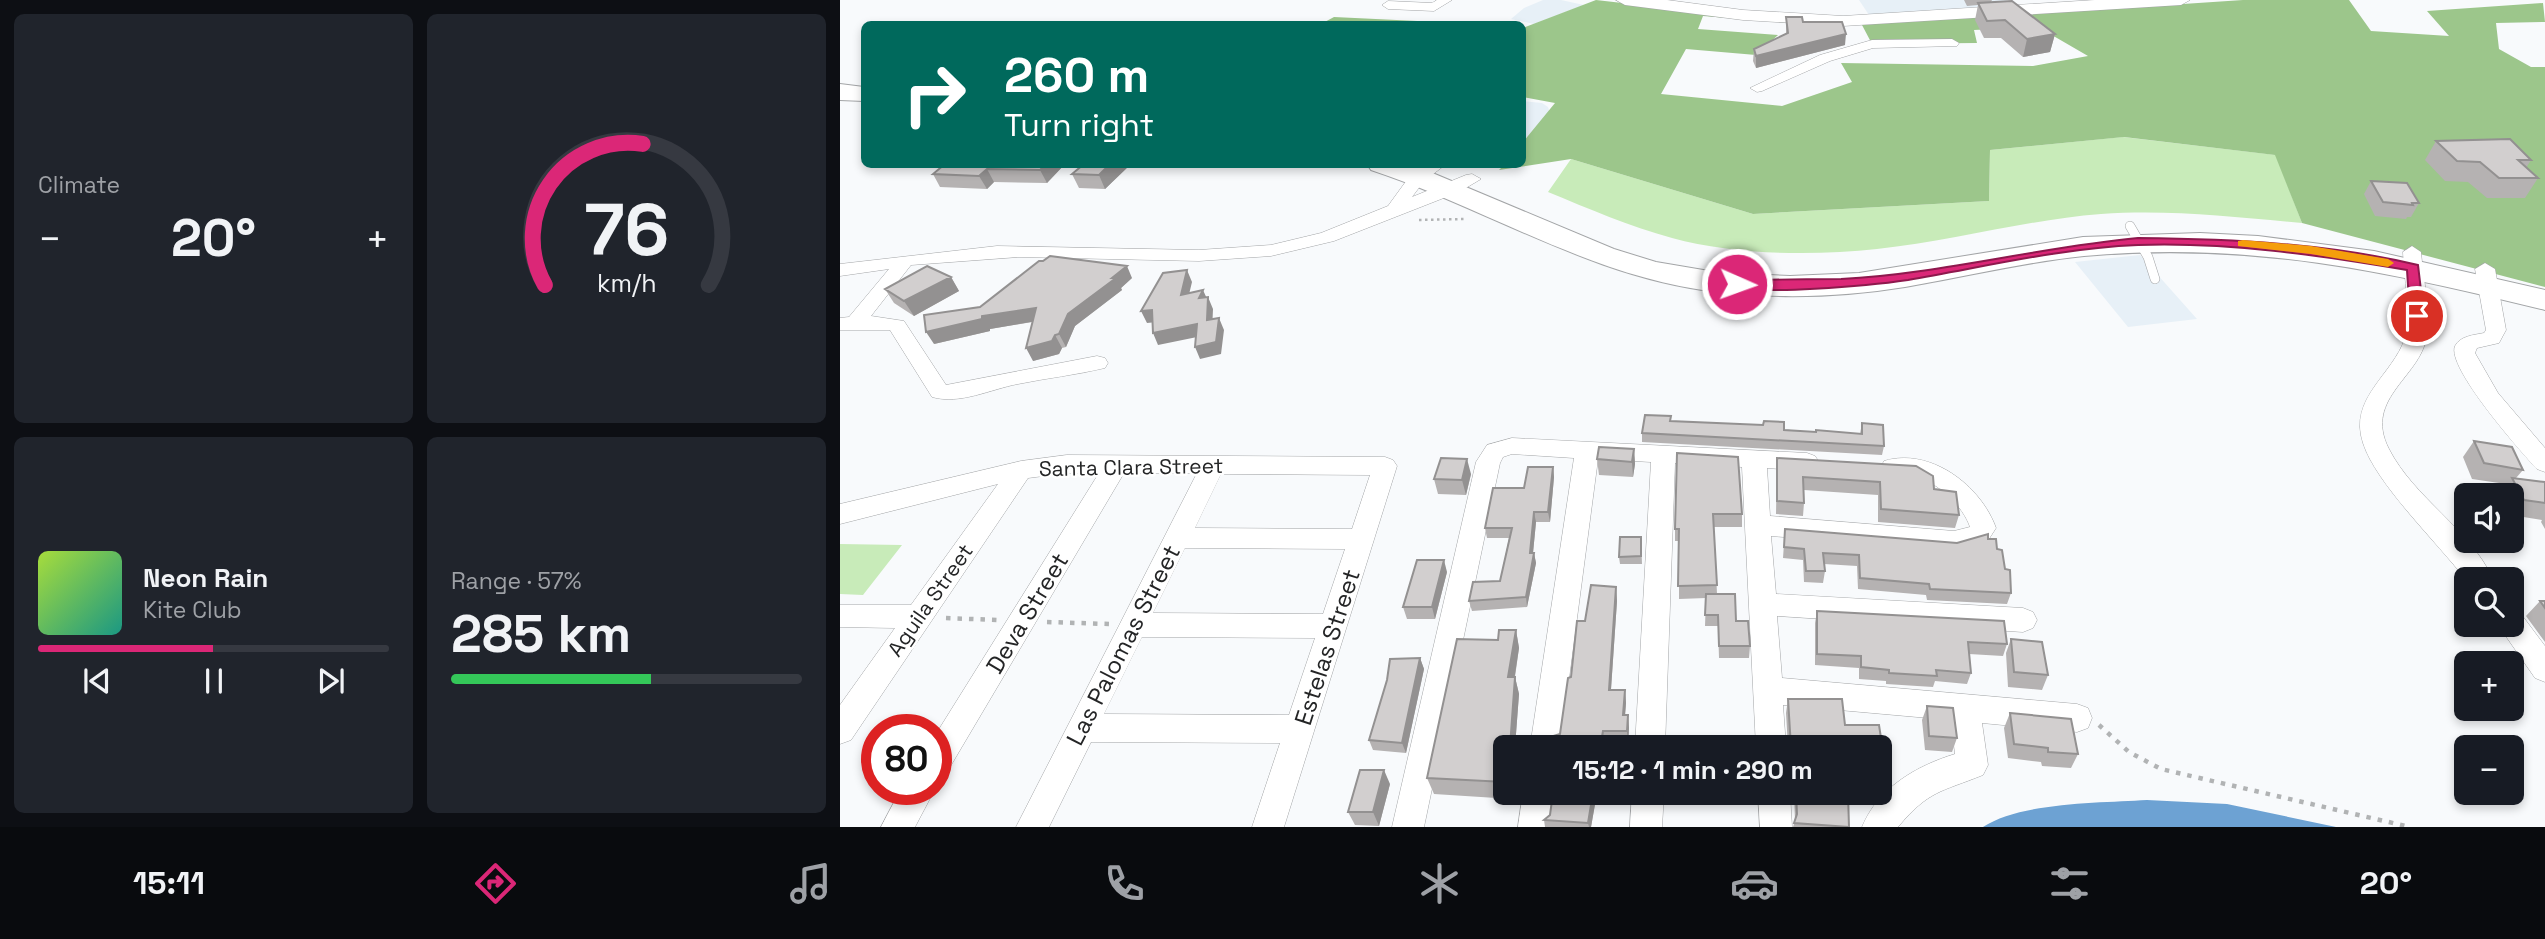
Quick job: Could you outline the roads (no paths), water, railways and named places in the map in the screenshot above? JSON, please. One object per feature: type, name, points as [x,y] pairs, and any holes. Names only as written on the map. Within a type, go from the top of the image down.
[{"type":"highway","points":[[840,92],[861,94]]},
{"type":"highway","points":[[840,104],[861,106]]},
{"type":"highway","points":[[1404,168],[1443,175],[1620,242],[1670,255],[1742,266],[1782,268],[1869,264],[2025,237],[2134,234],[2413,260],[2487,277],[2545,284]]},
{"type":"highway","points":[[1443,175],[1498,210],[1569,243],[1633,267],[1737,284],[1780,286],[1874,281],[2134,234]]},
{"type":"highway","points":[[2487,277],[2545,300]]},
{"type":"street","points":[[1388,5],[1434,7],[1446,0]]},
{"type":"street","points":[[1625,0],[1753,16],[1861,21],[2181,0]]},
{"type":"street","points":[[1861,21],[1872,44]]},
{"type":"street","points":[[1757,88],[1825,58],[1872,44],[1952,43]]},
{"type":"street","points":[[1395,209],[1443,175]]},
{"type":"street","points":[[840,270],[1018,251],[1199,254],[1261,251],[1307,244],[1395,209],[1443,175]]},
{"type":"street","points":[[2413,260],[2417,334],[2414,346],[2371,413],[2372,434],[2381,456],[2470,567]]},
{"type":"street","points":[[848,323],[905,261]]},
{"type":"street","points":[[2487,277],[2496,330],[2492,338],[2470,343],[2465,347],[2464,353],[2489,398],[2507,423],[2545,463]]},
{"type":"street","points":[[848,323],[892,323],[901,328],[940,392],[954,392],[1015,377],[1097,363]]},
{"type":"street","points":[[1408,827],[1490,456],[1503,447],[1511,446],[1834,464]]},
{"type":"street","points":[[1547,735],[1587,450]]},
{"type":"street","points":[[1651,735],[1663,454]]},
{"type":"street","points":[[1754,459],[1769,735]]},
{"type":"street","name":"Santa Clara Street","points":[[840,514],[1021,471],[1067,464],[1385,466]]},
{"type":"street","name":"Deva Street","points":[[952,736],[1118,464]]},
{"type":"street","name":"Las Palomas Street","points":[[1032,827],[1213,464]]},
{"type":"street","name":"Estelas Street","points":[[1268,827],[1385,466]]},
{"type":"street","points":[[1758,525],[1954,541],[1972,539],[1980,534],[1983,528],[1982,520],[1972,506],[1942,480],[1914,468],[1874,466]]},
{"type":"street","name":"Aguila Street","points":[[843,721],[1021,471]]},
{"type":"street","points":[[1176,538],[1362,539]]},
{"type":"street","points":[[1762,604],[2022,620]]},
{"type":"street","points":[[840,616],[919,617]]},
{"type":"street","points":[[1133,625],[1333,626]]},
{"type":"street","points":[[2522,637],[2545,669]]},
{"type":"street","points":[[1767,690],[2077,718]]},
{"type":"street","points":[[1878,827],[1898,802],[1923,780],[1946,770],[1972,765],[1965,708]]},
{"type":"street","points":[[1082,728],[1300,729]]},
{"type":"street","points":[[897,827],[910,805]]},
{"type":"street","points":[[1534,827],[1537,805]]},
{"type":"street","points":[[1646,827],[1647,805]]},
{"type":"street","points":[[1774,805],[1776,827]]},
{"type":"lane","points":[[2134,234],[2155,279]]},
{"type":"water","points":[[2147,800],[2227,804],[2336,827],[1983,827],[1999,819],[2039,808]]}]
